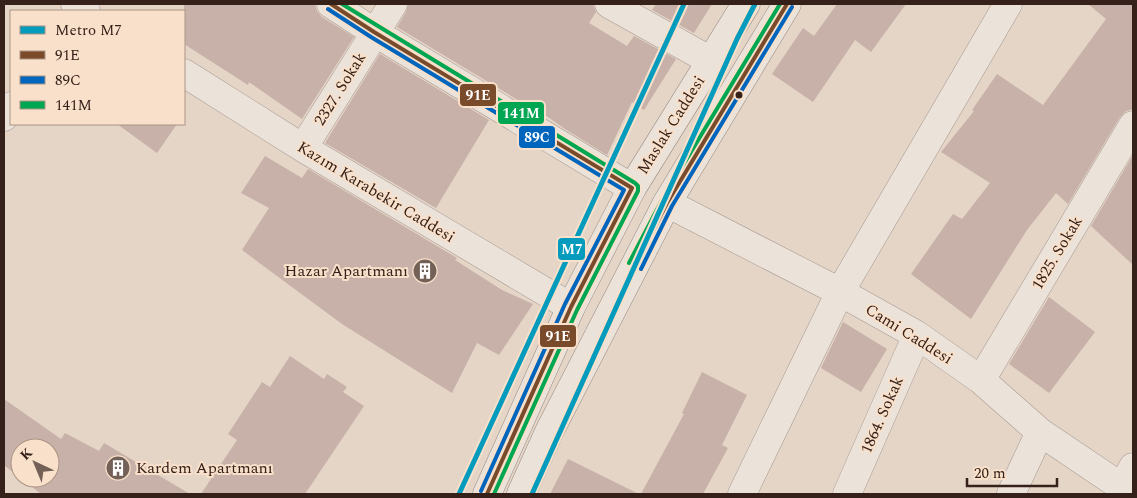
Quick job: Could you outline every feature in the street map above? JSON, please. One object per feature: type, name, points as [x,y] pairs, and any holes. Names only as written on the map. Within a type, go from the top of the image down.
[{"type":"street","points":[[330,4],[632,188]]},
{"type":"street","name":"2327. Sokak","points":[[303,148],[392,4]]},
{"type":"street","points":[[609,4],[711,61]]},
{"type":"street","name":"Maslak Caddesi","points":[[487,494],[571,307],[632,188],[746,4]]},
{"type":"street","points":[[521,494],[549,432],[667,203],[788,4]]},
{"type":"street","points":[[742,494],[840,292],[1008,4]]},
{"type":"street","name":"Kazım Karabekir Caddesi","points":[[185,74],[303,148],[571,307]]},
{"type":"street","name":"1825. Sokak","points":[[981,380],[1133,125]]},
{"type":"street","name":"Cami Caddesi","points":[[667,203],[840,292],[916,335],[981,380],[1040,432],[1129,483]]},
{"type":"street","name":"1864. Sokak","points":[[847,494],[916,335]]},
{"type":"street","points":[[1011,494],[1040,432]]},
{"type":"building","points":[[184,4],[315,4],[317,11],[322,17],[354,37],[302,119],[249,82],[248,85],[185,45]]},
{"type":"building","points":[[408,4],[593,4],[596,12],[589,23],[627,46],[634,36],[676,59],[644,110],[632,102],[607,155],[535,108],[516,99],[397,27],[406,12]]},
{"type":"building","points":[[656,4],[712,4],[694,33],[652,10]]},
{"type":"building","points":[[837,4],[906,4],[871,52],[855,40],[813,102],[772,74],[803,28],[814,36]]},
{"type":"building","points":[[1088,4],[1133,4],[1133,109],[1126,111],[1120,117],[1068,204],[1056,193],[1027,230],[971,319],[911,274],[953,214],[962,219],[990,183],[941,152],[974,111],[972,110],[997,74],[1043,105],[1106,19]]},
{"type":"building","points":[[380,54],[489,120],[436,208],[325,143]]},
{"type":"building","points":[[118,125],[176,125],[157,153]]},
{"type":"building","points":[[1133,155],[1133,265],[1091,226]]},
{"type":"building","points":[[265,156],[302,178],[308,169],[457,258],[455,260],[502,290],[533,304],[499,355],[477,343],[452,393],[342,324],[242,250],[269,208],[241,193]]},
{"type":"building","points":[[1049,297],[1095,332],[1049,393],[1009,364]]},
{"type":"building","points":[[843,322],[887,349],[861,392],[821,368]]},
{"type":"building","points":[[290,356],[324,379],[327,374],[347,387],[343,392],[364,406],[305,494],[201,494],[237,440],[228,434],[262,382],[270,387]]},
{"type":"building","points":[[702,372],[747,395],[722,445],[728,448],[703,494],[641,494],[684,414],[682,413]]},
{"type":"building","points":[[4,399],[60,438],[10,438],[10,470],[4,465]]},
{"type":"building","points":[[65,433],[99,451],[104,443],[190,494],[41,494],[34,488],[60,488],[60,438]]},
{"type":"building","points":[[568,459],[639,494],[550,494]]},
{"type":"metro line","name":"M7","points":[[459,494],[684,4]]},
{"type":"metro line","name":"M7","points":[[532,494],[737,39],[755,4]]},
{"type":"transit line","name":"91E","points":[[331,4],[632,188],[571,307],[487,494]]},
{"type":"transit line","name":"141M","points":[[342,4],[638,186],[638,191],[577,310],[494,494]]},
{"type":"transit line","name":"141M","points":[[629,263],[662,200],[780,4]]},
{"type":"transit line","name":"91E","points":[[635,266],[667,203],[787,4]]},
{"type":"transit line","name":"89C","points":[[641,269],[672,206],[792,7]]},
{"type":"transit line","name":"89C","points":[[328,9],[624,190],[565,304],[481,491]]},
{"type":"place","name":"Hazar Apartmanı","points":[[425,271]]},
{"type":"place","name":"Kardem Apartmanı","points":[[118,468]]}]
